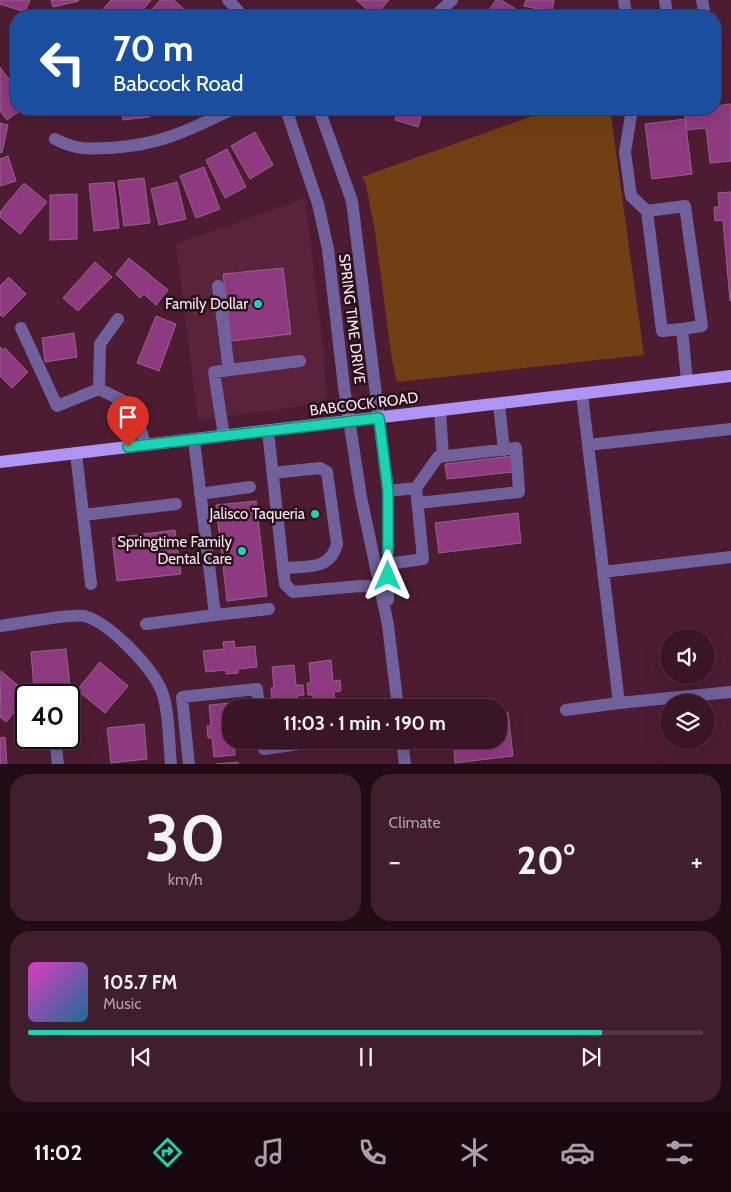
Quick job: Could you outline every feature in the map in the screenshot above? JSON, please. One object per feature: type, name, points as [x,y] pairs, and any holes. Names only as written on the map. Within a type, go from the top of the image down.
[{"type":"main road","name":"BABCOCK ROAD","points":[[0,462],[731,376]]},
{"type":"street","points":[[228,0],[237,10]]},
{"type":"street","points":[[441,10],[452,0]]},
{"type":"street","points":[[55,139],[72,147],[86,149],[142,146],[187,132],[221,115]]},
{"type":"street","name":"SPRING TIME DRIVE","points":[[288,115],[318,204],[328,249],[361,497],[384,588],[397,699]]},
{"type":"street","name":"SPRING TIME DRIVE","points":[[322,115],[329,130],[352,201],[388,491],[388,564],[384,588]]},
{"type":"street","points":[[631,115],[625,152],[631,196],[647,211],[662,331],[702,326],[685,206],[647,211]]},
{"type":"street","points":[[218,286],[229,370]]},
{"type":"street","points":[[100,389],[100,344],[118,319]]},
{"type":"street","points":[[21,328],[57,406],[100,389],[134,406],[146,445]]},
{"type":"street","points":[[682,329],[687,381]]},
{"type":"street","points":[[224,436],[214,372],[300,360]]},
{"type":"street","points":[[582,394],[619,703]]},
{"type":"street","points":[[499,404],[504,450]]},
{"type":"street","points":[[440,411],[443,456]]},
{"type":"street","points":[[588,445],[731,429]]},
{"type":"street","points":[[268,431],[285,584],[293,592],[360,586],[384,588]]},
{"type":"street","points":[[194,440],[215,615]]},
{"type":"street","points":[[388,564],[423,559],[416,488],[438,457],[516,448],[519,492],[418,503]]},
{"type":"street","points":[[76,453],[91,584]]},
{"type":"street","points":[[273,473],[320,468],[327,472],[337,544],[334,554],[325,564],[283,568]]},
{"type":"street","points":[[200,494],[250,487]]},
{"type":"street","points":[[388,491],[416,488]]},
{"type":"street","points":[[83,515],[176,504]]},
{"type":"street","points":[[603,572],[731,557]]},
{"type":"street","points":[[146,624],[269,609]]},
{"type":"street","points":[[0,626],[82,616],[100,622],[122,641],[156,678],[163,694],[170,764]]},
{"type":"street","points":[[189,764],[182,697],[256,689],[258,699]]},
{"type":"street","points":[[566,710],[731,692]]},
{"type":"street","points":[[56,749],[58,764]]},
{"type":"street","points":[[403,749],[405,764]]},
{"type":"shaded area","points":[[535,115],[611,115],[644,355],[397,382],[392,361],[375,232],[366,184],[362,177]]},
{"type":"shaded area","points":[[305,198],[324,355],[326,397],[316,404],[198,420],[176,244]]},
{"type":"building","points":[[0,0],[30,0],[26,10],[19,10],[0,4]]},
{"type":"building","points":[[51,0],[78,0],[79,1],[53,7]]},
{"type":"building","points":[[111,0],[151,0],[143,10],[103,10]]},
{"type":"building","points":[[160,0],[174,0],[185,10],[151,10]]},
{"type":"building","points":[[356,0],[389,0],[380,10],[368,10]]},
{"type":"building","points":[[496,0],[501,0],[517,10],[489,10]]},
{"type":"building","points":[[526,0],[554,0],[552,10],[524,6]]},
{"type":"building","points":[[0,67],[10,81],[10,115],[14,115],[7,120],[0,111]]},
{"type":"building","points":[[731,104],[731,161],[710,163],[706,128],[687,130],[685,115],[721,115],[721,105]]},
{"type":"building","points":[[123,115],[150,115],[150,117],[123,120]]},
{"type":"building","points":[[396,115],[421,115],[418,127],[395,120]]},
{"type":"building","points":[[685,119],[692,174],[652,179],[645,124]]},
{"type":"building","points":[[0,123],[8,125],[2,153],[0,152]]},
{"type":"building","points":[[255,132],[273,165],[250,179],[231,146]]},
{"type":"building","points":[[227,149],[246,187],[225,198],[206,160]]},
{"type":"building","points":[[8,156],[16,181],[0,186],[0,159]]},
{"type":"building","points":[[204,167],[220,209],[196,218],[180,176]]},
{"type":"building","points":[[144,178],[150,223],[124,226],[118,181]]},
{"type":"building","points":[[114,182],[119,228],[94,231],[89,184]]},
{"type":"building","points":[[177,182],[186,219],[159,225],[151,189]]},
{"type":"building","points":[[24,183],[47,202],[20,234],[0,217],[0,212]]},
{"type":"building","points":[[731,192],[730,301],[723,220],[715,221],[714,207],[719,207],[718,193]]},
{"type":"building","points":[[77,194],[77,239],[50,240],[50,195]]},
{"type":"building","points":[[129,258],[168,290],[156,305],[144,294],[140,298],[116,274]]},
{"type":"building","points":[[95,262],[112,277],[78,311],[63,298]]},
{"type":"building","points":[[283,268],[291,334],[231,341],[223,274]]},
{"type":"building","points":[[9,277],[26,294],[3,317],[0,315],[0,286]]},
{"type":"building","points":[[156,316],[176,324],[159,371],[137,363]]},
{"type":"building","points":[[74,333],[77,357],[45,362],[42,338]]},
{"type":"building","points":[[0,347],[3,350],[5,348],[28,372],[12,388],[0,376]]},
{"type":"building","points":[[512,456],[513,472],[447,479],[445,464]]},
{"type":"building","name":"Springtime Family Dental Care","points":[[256,501],[267,596],[227,601],[216,505]]},
{"type":"building","points":[[518,513],[521,543],[439,553],[435,523]]},
{"type":"building","points":[[175,530],[181,574],[117,581],[112,538]]},
{"type":"building","points":[[234,641],[235,648],[255,646],[257,667],[238,669],[238,673],[226,674],[226,670],[206,672],[203,651],[224,649],[223,642]]},
{"type":"building","points":[[66,649],[70,684],[34,684],[31,652]]},
{"type":"building","points":[[331,660],[333,681],[340,680],[341,691],[334,692],[334,699],[313,699],[313,695],[308,695],[307,683],[311,683],[309,663]]},
{"type":"building","points":[[100,662],[128,686],[105,713],[80,692],[80,686]]},
{"type":"building","points":[[294,665],[296,685],[303,685],[304,695],[297,696],[297,699],[272,699],[271,688],[274,687],[272,667]]},
{"type":"building","points":[[1,671],[17,684],[15,684],[15,712],[6,722],[0,717]]},
{"type":"building","points":[[222,704],[222,749],[235,749],[235,755],[214,757],[212,738],[208,738],[207,726],[211,726],[209,705]]},
{"type":"building","points":[[507,712],[513,756],[455,763],[454,749],[507,749]]},
{"type":"building","points":[[144,724],[147,759],[111,763],[107,728]]},
{"type":"building","points":[[5,737],[7,764],[0,764],[0,738]]},
{"type":"building","points":[[238,762],[238,764],[216,764]]},
{"type":"place","name":"Family Dollar","points":[[258,304]]},
{"type":"place","name":"Jalisco Taqueria","points":[[315,514]]},
{"type":"place","name":"Springtime Family Dental Care","points":[[242,551]]},
{"type":"route","points":[[128,447],[379,418],[388,491],[388,576]]}]
